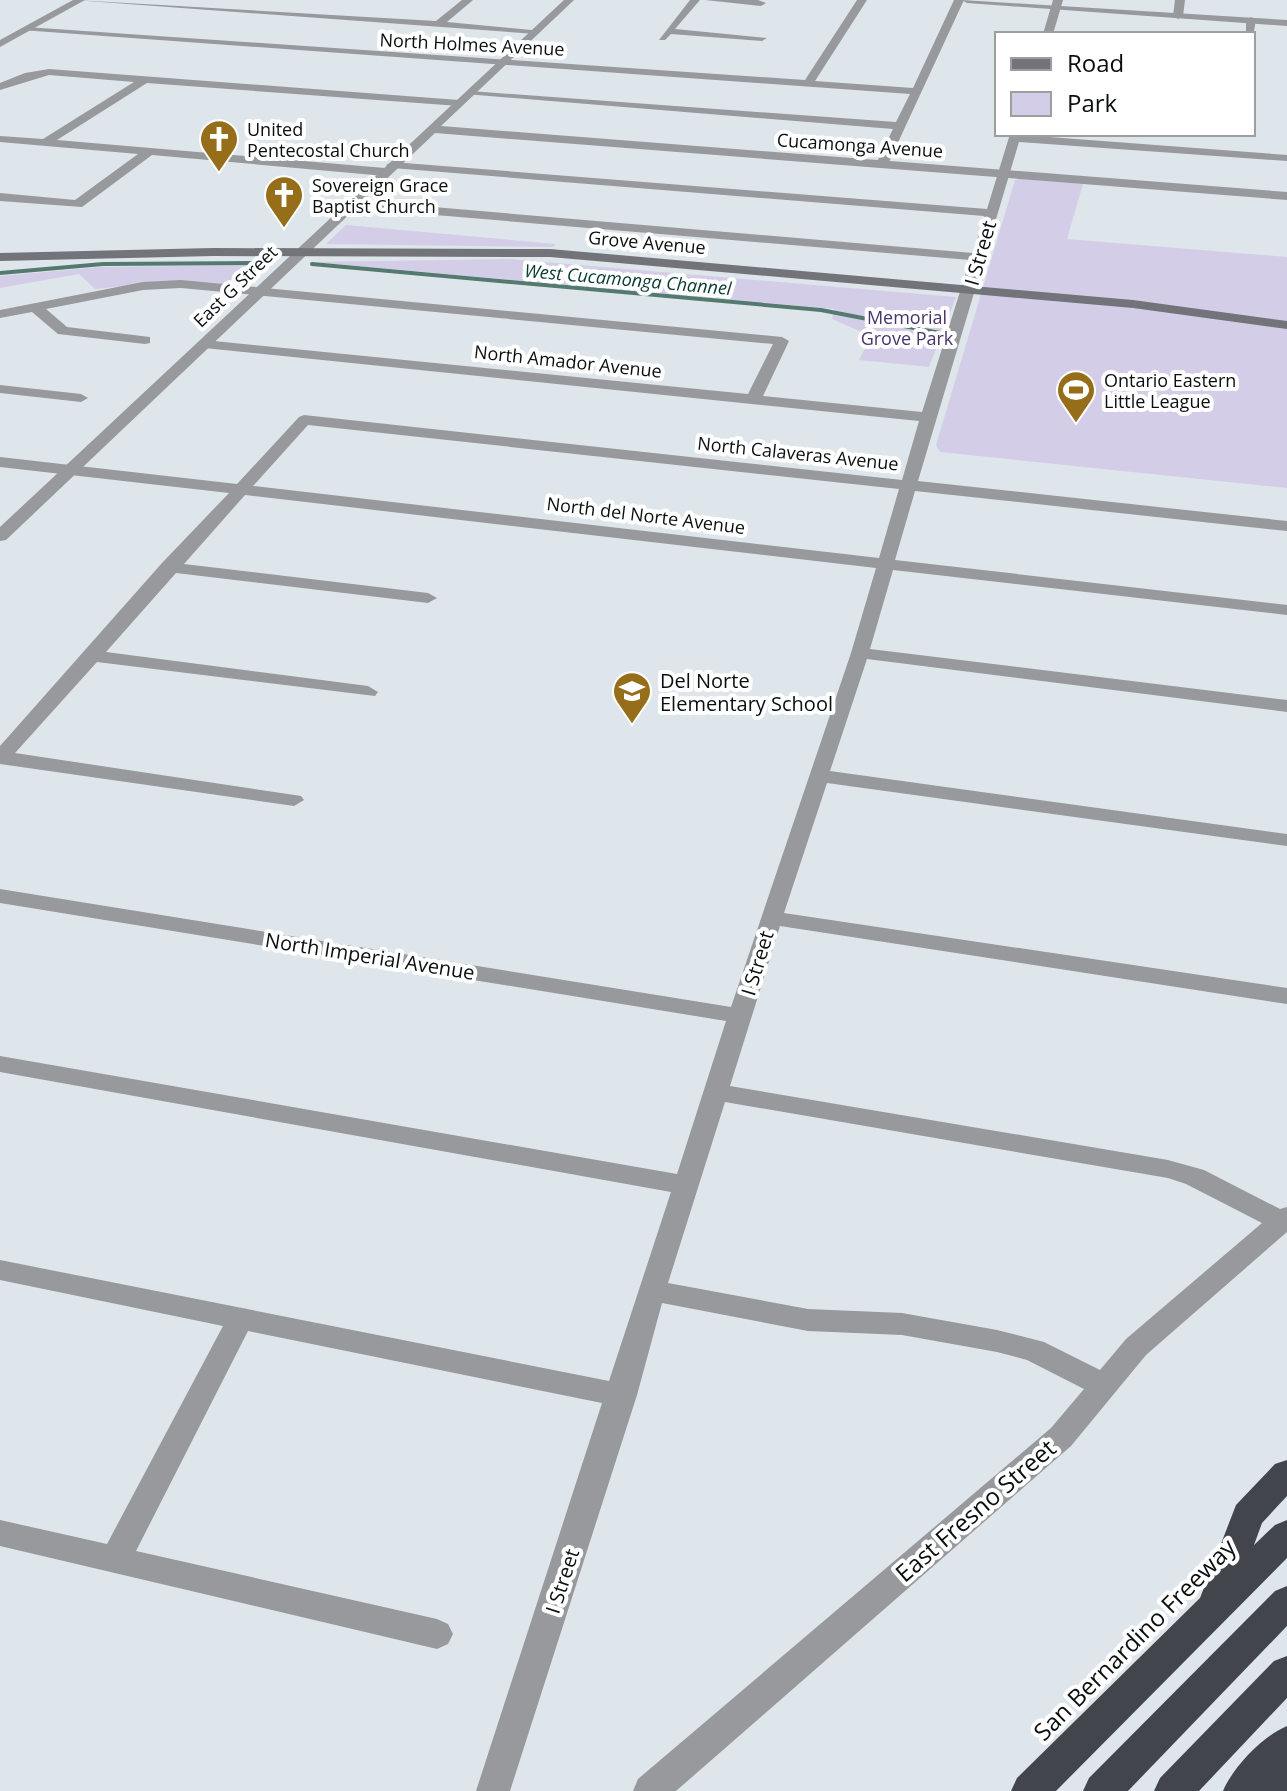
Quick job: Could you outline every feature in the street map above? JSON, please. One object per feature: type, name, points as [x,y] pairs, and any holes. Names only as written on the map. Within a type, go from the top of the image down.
[{"type":"highway","points":[[1213,1607],[1248,1515],[1287,1474]]},
{"type":"highway","name":"San Bernardino Freeway","points":[[1030,1791],[1287,1535]]},
{"type":"highway","points":[[1102,1791],[1287,1602]]},
{"type":"highway","points":[[1173,1791],[1287,1673]]},
{"type":"highway","points":[[1243,1791],[1287,1744]]},
{"type":"highway","points":[[1243,1791],[1287,1774]]},
{"type":"main road","name":"Grove Avenue","points":[[0,257],[300,252],[550,253],[970,289],[1203,312],[1287,325]]},
{"type":"street","points":[[0,44],[80,0],[536,31]]},
{"type":"street","points":[[439,24],[468,0]]},
{"type":"street","name":"East G Street","points":[[0,536],[569,0]]},
{"type":"street","points":[[695,0],[665,34],[762,38]]},
{"type":"street","points":[[710,0],[761,3]]},
{"type":"street","points":[[808,83],[862,0]]},
{"type":"street","points":[[882,164],[959,0]]},
{"type":"street","points":[[967,0],[1057,4],[1287,23]]},
{"type":"street","points":[[1178,16],[1180,0]]},
{"type":"street","points":[[1049,32],[1057,4]]},
{"type":"street","points":[[347,18],[359,9]]},
{"type":"street","points":[[1251,20],[1251,32]]},
{"type":"street","name":"North Holmes Avenue","points":[[26,30],[916,91]]},
{"type":"street","points":[[0,87],[39,73],[459,103]]},
{"type":"street","points":[[45,143],[144,80]]},
{"type":"street","points":[[470,94],[900,126]]},
{"type":"street","name":"Cucamonga Avenue","points":[[431,129],[1287,196]]},
{"type":"street","points":[[1015,136],[1134,140],[1247,150],[1287,158]]},
{"type":"street","name":"I Street","points":[[493,1791],[622,1395],[771,918],[860,653],[928,417],[1015,136]]},
{"type":"street","points":[[0,139],[992,213]]},
{"type":"street","points":[[0,197],[78,204],[149,152]]},
{"type":"street","points":[[351,204],[979,257]]},
{"type":"street","points":[[0,314],[143,286],[181,284],[782,341],[753,400]]},
{"type":"street","points":[[35,307],[63,331],[145,340]]},
{"type":"street","name":"North Amador Avenue","points":[[204,344],[928,417]]},
{"type":"street","points":[[0,389],[81,398]]},
{"type":"street","name":"North Calaveras Avenue","points":[[241,489],[304,420],[1287,526]]},
{"type":"street","name":"North del Norte Avenue","points":[[0,462],[1287,610]]},
{"type":"street","points":[[0,758],[89,655],[241,489]]},
{"type":"street","points":[[168,567],[428,598]]},
{"type":"street","points":[[860,653],[1287,706]]},
{"type":"street","points":[[89,655],[368,692]]},
{"type":"street","points":[[0,758],[294,800]]},
{"type":"street","points":[[819,776],[1287,840]]},
{"type":"street","name":"North Imperial Avenue","points":[[0,896],[741,1016]]},
{"type":"street","points":[[771,918],[1287,996]]},
{"type":"street","points":[[0,1064],[687,1185]]},
{"type":"street","points":[[717,1092],[1168,1169],[1195,1177],[1285,1220]]},
{"type":"street","name":"East Fresno Street","points":[[650,1791],[1061,1437],[1136,1347],[1285,1220]]},
{"type":"street","points":[[0,1270],[622,1395]]},
{"type":"street","points":[[653,1291],[808,1320],[902,1324],[997,1341],[1034,1350],[1103,1385]]},
{"type":"street","points":[[116,1558],[241,1318]]},
{"type":"street","points":[[0,1533],[437,1634]]},
{"type":"green space","points":[[1015,180],[1083,184],[1067,239],[1287,257],[1287,488],[940,452],[936,445]]},
{"type":"green space","points":[[346,225],[556,244],[553,247],[326,244]]},
{"type":"green space","name":"Memorial Grove Park","points":[[510,259],[956,297],[929,367],[859,360],[871,336],[832,319],[834,309],[313,262]]},
{"type":"green space","points":[[265,265],[239,285],[177,281],[95,289],[79,274],[0,288],[0,276],[101,267]]},
{"type":"waterway","name":"West Cucamonga Channel","points":[[0,273],[103,264],[267,263]]},
{"type":"waterway","name":"West Cucamonga Channel","points":[[312,264],[821,310],[940,333]]},
{"type":"place","name":"United Pentecostal Church","points":[[219,173]]},
{"type":"place","name":"Sovereign Grace Baptist Church","points":[[284,229]]},
{"type":"place","name":"Ontario Eastern Little League","points":[[1076,424]]},
{"type":"place","name":"Del Norte Elementary School","points":[[632,725]]}]
